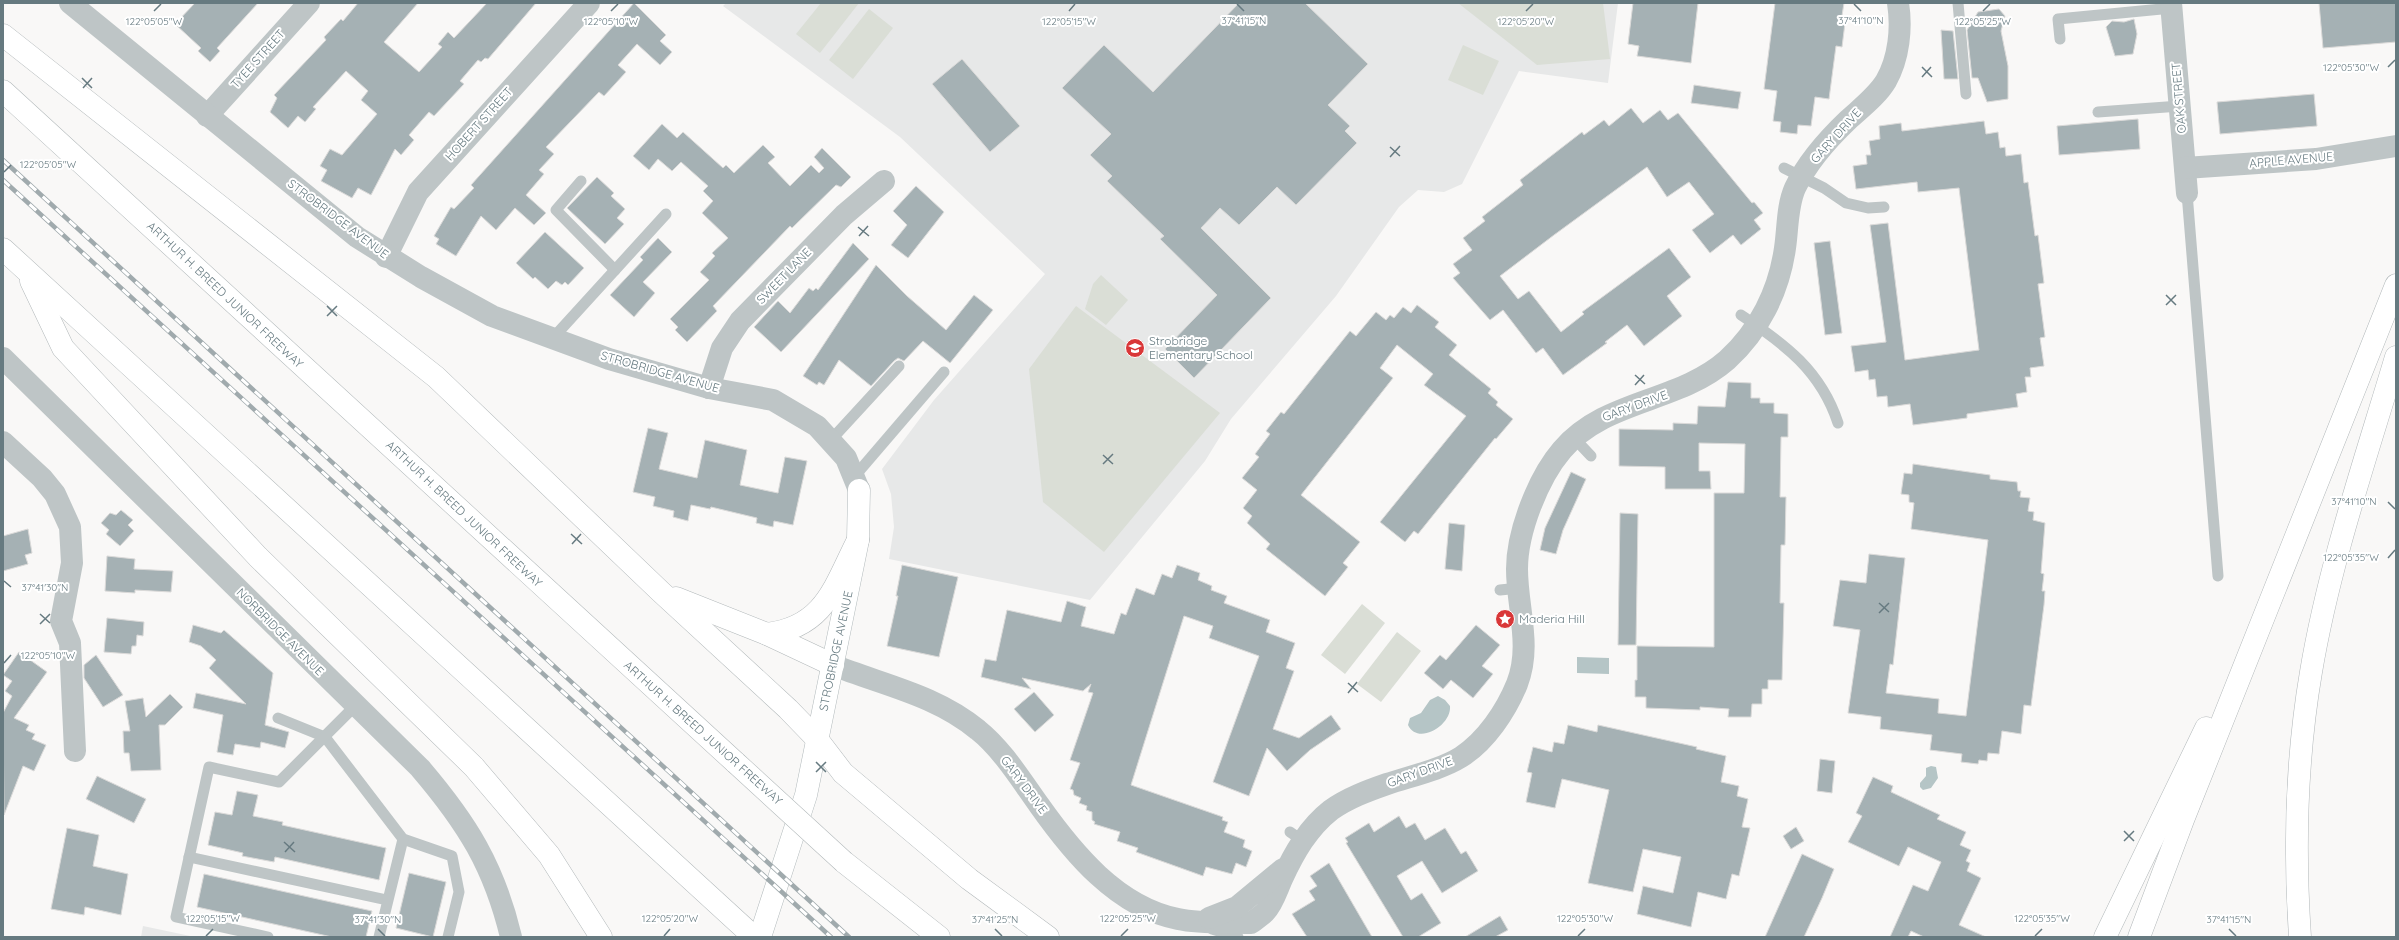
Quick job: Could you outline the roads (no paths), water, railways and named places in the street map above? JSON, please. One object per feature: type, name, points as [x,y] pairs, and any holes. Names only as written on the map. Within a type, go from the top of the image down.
[{"type":"main road","points":[[3,35],[436,376],[817,739],[843,773],[969,879],[1048,937]]},
{"type":"main road","name":"ARTHUR H. BREED JUNIOR FREEWAY","points":[[3,91],[924,937]]},
{"type":"main road","points":[[3,250],[754,937]]},
{"type":"main road","points":[[26,271],[63,348],[258,557],[474,767],[549,855],[601,937]]},
{"type":"main road","points":[[2139,937],[2183,820],[2396,285]]},
{"type":"main road","points":[[2300,937],[2297,882],[2298,800],[2304,729],[2311,672],[2324,609],[2339,550],[2396,357]]},
{"type":"main road","points":[[2105,937],[2257,620],[2318,482]]},
{"type":"main road","name":"STROBRIDGE AVENUE","points":[[760,937],[806,795],[858,540],[857,483]]},
{"type":"main road","points":[[767,634],[786,631],[814,616],[828,598],[858,540]]},
{"type":"main road","points":[[661,592],[767,634],[833,665]]},
{"type":"main road","points":[[844,862],[939,937]]},
{"type":"street","name":"STROBRIDGE AVENUE","points":[[70,3],[357,237],[386,256],[492,316],[608,358],[709,388],[773,400],[817,426],[846,458],[857,483]]},
{"type":"street","name":"TYEE STREET","points":[[207,116],[309,3]]},
{"type":"street","name":"HOBERT STREET","points":[[386,256],[418,192],[589,3]]},
{"type":"street","name":"GARY DRIVE","points":[[833,665],[933,701],[960,716],[980,731],[1004,757],[1056,829],[1090,868],[1116,888],[1148,908],[1179,919],[1251,924],[1267,910],[1289,865],[1296,837],[1334,808],[1359,794],[1441,766],[1462,756],[1496,722],[1508,704],[1522,668],[1524,642],[1510,589],[1517,569],[1519,547],[1527,518],[1550,466],[1574,438],[1597,420],[1626,407],[1670,393],[1706,376],[1731,356],[1749,320],[1773,297],[1780,278],[1790,205],[1794,189],[1793,172],[1833,136],[1886,81],[1894,60],[1898,43],[1898,3]]},
{"type":"street","name":"OAK STREET","points":[[2172,5],[2187,193]]},
{"type":"street","name":"APPLE AVENUE","points":[[2185,168],[2316,159],[2396,146]]},
{"type":"street","name":"SWEET LANE","points":[[709,388],[722,348],[740,321],[844,215],[884,181]]},
{"type":"street","name":"NORBRIDGE AVENUE","points":[[3,358],[355,706],[420,768],[450,804],[468,830],[484,858],[496,885],[511,937]]},
{"type":"street","points":[[3,442],[42,478],[55,494],[70,527],[72,563],[60,621],[70,643],[75,751]]},
{"type":"lane","points":[[1958,3],[1966,94]]},
{"type":"lane","points":[[2060,39],[2058,19],[2172,5]]},
{"type":"lane","points":[[2098,112],[2180,106]]},
{"type":"lane","points":[[1793,172],[1846,203],[1868,208],[1884,207]]},
{"type":"lane","points":[[581,181],[556,210],[615,270]]},
{"type":"lane","points":[[2187,193],[2218,576]]},
{"type":"lane","points":[[553,338],[666,214]]},
{"type":"lane","points":[[1749,320],[1793,353],[1818,381],[1832,403],[1838,423]]},
{"type":"lane","points":[[830,440],[899,366]]},
{"type":"lane","points":[[857,483],[944,372]]},
{"type":"lane","points":[[1574,438],[1590,456]]},
{"type":"lane","points":[[268,937],[176,917],[209,767],[279,782],[355,706]]},
{"type":"lane","points":[[278,718],[325,737],[403,839],[452,856],[459,892],[448,937]]},
{"type":"lane","points":[[379,937],[403,839]]},
{"type":"lane","points":[[189,857],[387,900]]},
{"type":"lane","points":[[1179,919],[1238,937]]},
{"type":"railway","points":[[3,160],[849,937]]},
{"type":"railway","points":[[3,180],[831,937]]},
{"type":"place","name":"Strobridge Elementary School","points":[[1135,348]]},
{"type":"place","name":"Maderia Hill","points":[[1505,619]]}]
